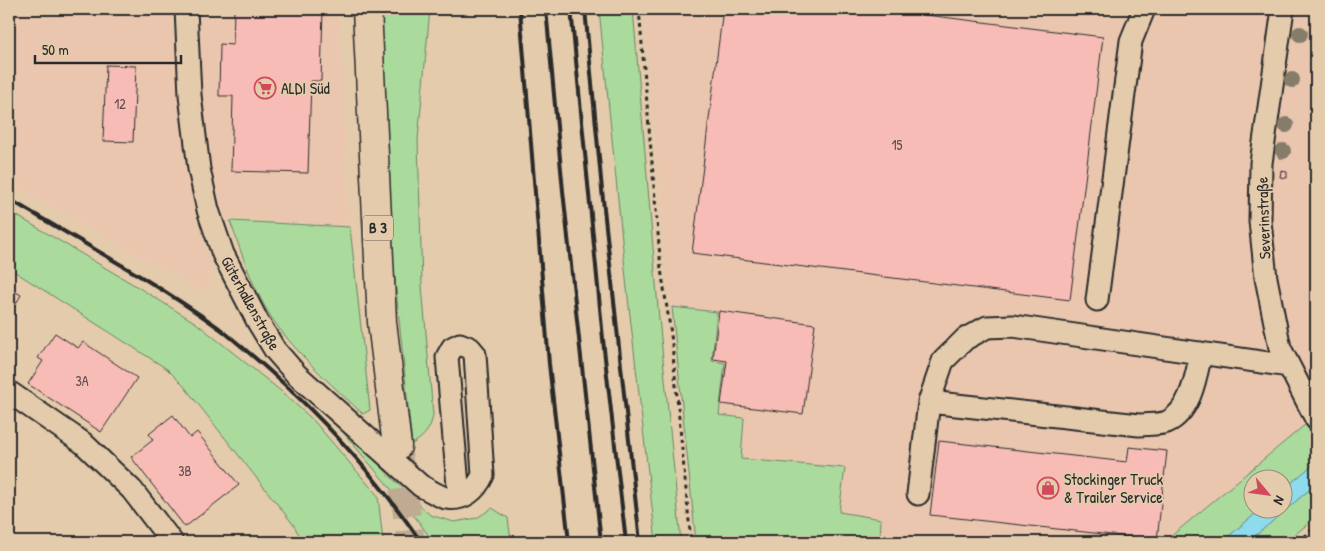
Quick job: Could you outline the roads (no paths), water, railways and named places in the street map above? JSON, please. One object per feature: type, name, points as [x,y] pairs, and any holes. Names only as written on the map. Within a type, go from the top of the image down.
[{"type":"main road","name":"B 3","points":[[367,9],[382,322],[397,446]]},
{"type":"street","name":"Güterhallenstraße","points":[[186,9],[190,95],[199,168],[208,210],[223,254],[258,322],[275,350],[296,374],[421,486],[446,498],[465,496],[470,492]]},
{"type":"street","points":[[1097,300],[1131,41],[1144,9]]},
{"type":"street","name":"Severinstraße","points":[[1283,9],[1261,163],[1260,221],[1266,278],[1280,348],[1316,419]]},
{"type":"street","points":[[918,494],[929,402],[943,361],[965,340],[987,327],[1013,326],[1289,366]]},
{"type":"street","points":[[460,344],[470,348],[475,354],[482,456],[483,475],[477,488],[470,492],[458,486],[447,357],[452,348],[460,344]]},
{"type":"street","points":[[929,402],[1139,425],[1166,422],[1182,410],[1194,385],[1201,353]]},
{"type":"street","points":[[9,392],[83,443],[132,490],[172,542]]},
{"type":"water","points":[[1316,462],[1316,484],[1292,504],[1292,482]]},
{"type":"water","points":[[1250,518],[1276,518],[1248,542],[1222,542]]},
{"type":"tunnel","points":[[397,447],[411,542]]},
{"type":"railway","points":[[520,9],[549,364],[569,542]]},
{"type":"railway","points":[[546,9],[563,191],[601,542]]},
{"type":"railway","points":[[571,9],[604,349],[626,542]]},
{"type":"railway","points":[[585,9],[602,190],[640,542]]},
{"type":"railway","points":[[9,199],[194,310],[239,344],[292,391],[351,452],[421,542]]},
{"type":"place","name":"ALDI Süd","points":[[265,88]]},
{"type":"place","name":"Stockinger Truck & Trailer Service","points":[[1048,488]]}]
